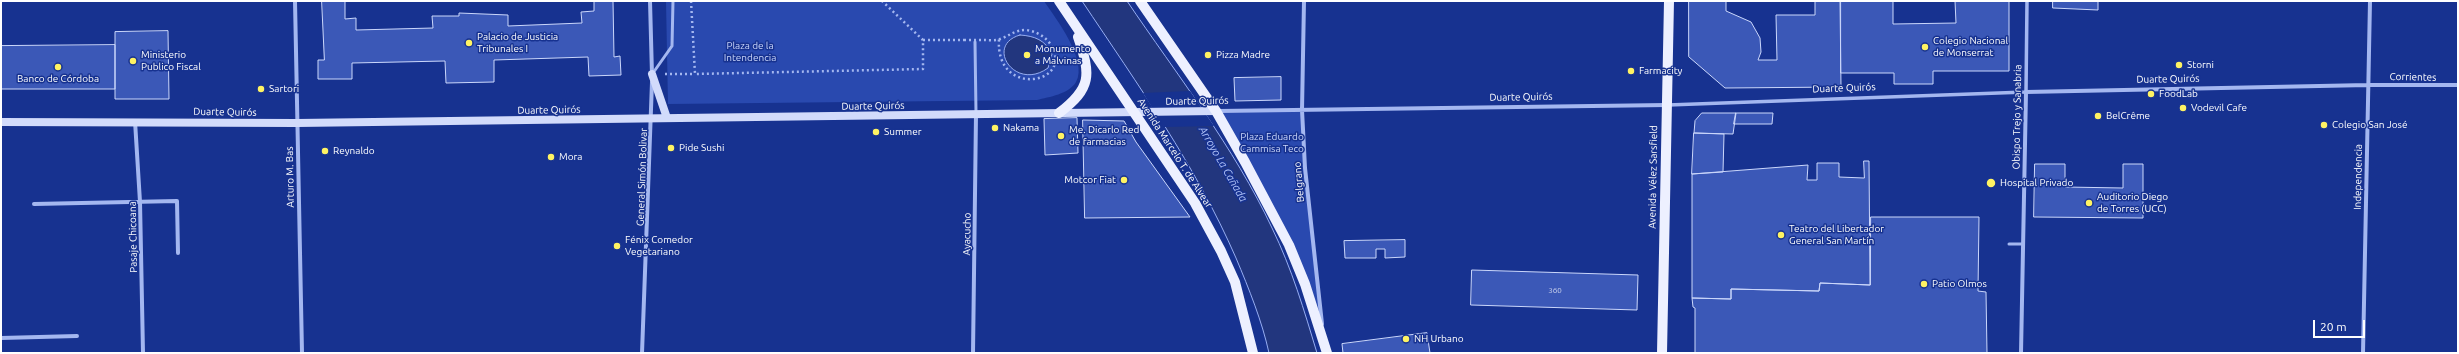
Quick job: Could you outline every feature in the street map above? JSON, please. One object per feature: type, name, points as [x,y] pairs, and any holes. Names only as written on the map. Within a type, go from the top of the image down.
[{"type":"main road","name":"Avenida Marcelo T. de Alvear","points":[[1059,1],[1195,203],[1221,251],[1235,282],[1254,353]]},
{"type":"main road","points":[[1140,1],[1216,111],[1288,245],[1323,338],[1327,353]]},
{"type":"main road","name":"Avenida Vélez Sarsfield","points":[[1662,353],[1669,1]]},
{"type":"main road","points":[[1059,113],[1077,99],[1084,90],[1087,75],[1084,55],[1074,25]]},
{"type":"main road","points":[[652,74],[667,118]]},
{"type":"main road","name":"Duarte Quirós","points":[[1,122],[135,121],[297,123],[1216,111]]},
{"type":"street","name":"Arturo M. Bas","points":[[295,1],[302,353]]},
{"type":"street","name":"General Simón Bolivar","points":[[642,353],[652,118],[650,1]]},
{"type":"street","name":"Belgrano","points":[[1304,1],[1302,110],[1305,168],[1323,338]]},
{"type":"street","name":"Obispo Trejo y Sanabria","points":[[2021,353],[2027,1]]},
{"type":"street","name":"Independencia","points":[[2363,353],[2370,1]]},
{"type":"street","name":"Duarte Quirós","points":[[1216,111],[1666,105],[2026,92],[2368,84]]},
{"type":"street","name":"Corrientes","points":[[2368,84],[2458,86]]},
{"type":"street","name":"Ayacucho","points":[[973,353],[976,114]]},
{"type":"street","name":"Pasaje Chicoana","points":[[135,121],[140,202],[143,353]]},
{"type":"street","points":[[34,204],[177,201],[178,253]]},
{"type":"street","points":[[1,338],[77,336]]},
{"type":"lane","points":[[652,74],[672,46],[673,1]]},
{"type":"lane","points":[[975,42],[976,114]]},
{"type":"lane","points":[[2009,244],[2023,244]]},
{"type":"path","points":[[691,1],[694,74]]},
{"type":"path","points":[[882,1],[923,40],[999,39],[1015,32],[1035,32],[1045,38],[1054,50],[1056,64],[1053,70],[1044,76],[1029,80],[1017,77],[1008,72],[1000,60],[999,39]]},
{"type":"path","points":[[652,74],[924,68],[923,40]]},
{"type":"green space","name":"Plaza de la Intendencia","points":[[666,1],[1044,1],[1069,40],[1078,63],[1079,73],[1076,82],[1069,89],[1064,92],[1037,100],[668,104]]},
{"type":"green space","name":"Plaza Eduardo Cammisa Teco","points":[[1302,110],[1305,168],[1323,338],[1305,284],[1216,111]]},
{"type":"water","name":"Arroyo La Cañada","points":[[1082,1],[1127,1],[1223,140],[1257,198],[1279,243],[1292,274],[1317,353],[1269,353],[1259,317],[1246,281],[1203,191],[1165,126]]},
{"type":"water","points":[[1020,35],[1030,36],[1046,45],[1052,54],[1048,68],[1036,74],[1025,74],[1015,71],[1008,64],[1004,56],[1005,48],[1010,40]]},
{"type":"pier","points":[[1190,91],[1214,126],[1164,127],[1143,93]]},
{"type":"building","name":"Palacio de Justicia Tribunales I","points":[[322,1],[345,1],[345,19],[356,18],[356,30],[433,28],[432,16],[459,16],[459,13],[508,15],[508,26],[582,23],[581,12],[594,11],[594,1],[613,1],[614,57],[620,56],[621,75],[589,76],[588,57],[494,60],[494,82],[446,83],[445,61],[352,63],[352,79],[318,79],[318,60],[324,60]]},
{"type":"building","points":[[1689,1],[1726,1],[1726,11],[1751,22],[1760,38],[1761,52],[1758,60],[1777,60],[1776,15],[1815,15],[1815,1],[1840,1],[1841,87],[1725,88],[1689,57]]},
{"type":"building","name":"Colegio Nacional de Monserrat","points":[[1841,1],[1893,1],[1893,24],[1956,23],[1955,1],[2009,1],[2009,71],[1933,71],[1933,84],[1894,84],[1894,73],[1841,73]]},
{"type":"building","points":[[2053,1],[2098,1],[2098,10],[2053,8]]},
{"type":"building","points":[[168,31],[169,99],[115,99],[115,32]]},
{"type":"building","name":"Banco de Córdoba","points":[[115,45],[115,89],[1,89],[1,46]]},
{"type":"building","points":[[1281,77],[1281,100],[1235,101],[1234,78]]},
{"type":"building","points":[[1702,113],[1736,113],[1733,134],[1694,133],[1695,121]]},
{"type":"building","points":[[1736,113],[1773,113],[1772,124],[1734,124]]},
{"type":"building","name":"Me. Dicarlo Red de farmacias","points":[[1077,118],[1078,153],[1045,155],[1044,119]]},
{"type":"building","name":"Motcor Fiat","points":[[1083,120],[1124,121],[1136,142],[1190,217],[1085,218]]},
{"type":"building","points":[[1694,133],[1724,134],[1723,172],[1692,174]]},
{"type":"building","name":"Teatro del Libertador General San Martín","points":[[1864,161],[1869,161],[1870,285],[1820,283],[1819,291],[1731,289],[1731,299],[1692,298],[1692,174],[1808,165],[1807,180],[1817,180],[1817,163],[1839,163],[1839,177],[1864,178]]},
{"type":"building","name":"Auditorio Diego de Torres (UCC)","points":[[2035,164],[2065,164],[2065,187],[2123,188],[2123,164],[2143,164],[2143,218],[2034,217]]},
{"type":"building","name":"Patio Olmos","points":[[1871,217],[1979,217],[1978,291],[1986,292],[1987,353],[1695,353],[1695,308],[1693,307],[1692,298],[1731,299],[1731,289],[1819,291],[1820,283],[1870,285]]},
{"type":"building","points":[[1405,240],[1405,257],[1385,258],[1385,249],[1376,249],[1376,258],[1345,258],[1344,241]]},
{"type":"building","points":[[1472,270],[1638,275],[1637,310],[1471,305]]},
{"type":"building","name":"NH Urbano","points":[[1427,333],[1430,353],[1343,353],[1342,344]]},
{"type":"place","name":"Palacio de Justicia Tribunales I","points":[[469,43]]},
{"type":"place","name":"Colegio Nacional de Monserrat","points":[[1925,47]]},
{"type":"place","name":"Monumento a Malvinas","points":[[1027,55]]},
{"type":"place","name":"Pizza Madre","points":[[1208,55]]},
{"type":"place","name":"Ministerio Publico Fiscal","points":[[133,61]]},
{"type":"place","name":"Storni","points":[[2179,65]]},
{"type":"place","name":"Banco de Córdoba","points":[[58,67]]},
{"type":"place","name":"Farmacity","points":[[1631,71]]},
{"type":"place","name":"Sartori","points":[[261,89]]},
{"type":"place","name":"FoodLab","points":[[2151,94]]},
{"type":"place","name":"Vodevil Cafe","points":[[2183,108]]},
{"type":"place","name":"BelCrême","points":[[2098,116]]},
{"type":"place","name":"Colegio San José","points":[[2324,125]]},
{"type":"place","name":"Nakama","points":[[995,128]]},
{"type":"place","name":"Summer","points":[[876,132]]},
{"type":"place","name":"Me. Dicarlo Red de farmacias","points":[[1061,136]]},
{"type":"place","name":"Pide Sushi","points":[[671,148]]},
{"type":"place","name":"Reynaldo","points":[[325,151]]},
{"type":"place","name":"Mora","points":[[551,157]]},
{"type":"place","name":"Motcor Fiat","points":[[1124,180]]},
{"type":"place","name":"Hospital Privado","points":[[1991,183]]},
{"type":"place","name":"Auditorio Diego de Torres (UCC)","points":[[2089,203]]},
{"type":"place","name":"Teatro del Libertador General San Martín","points":[[1781,235]]},
{"type":"place","name":"Fénix Comedor Vegetariano","points":[[617,246]]},
{"type":"place","name":"Patio Olmos","points":[[1924,284]]},
{"type":"place","name":"NH Urbano","points":[[1406,339]]}]
